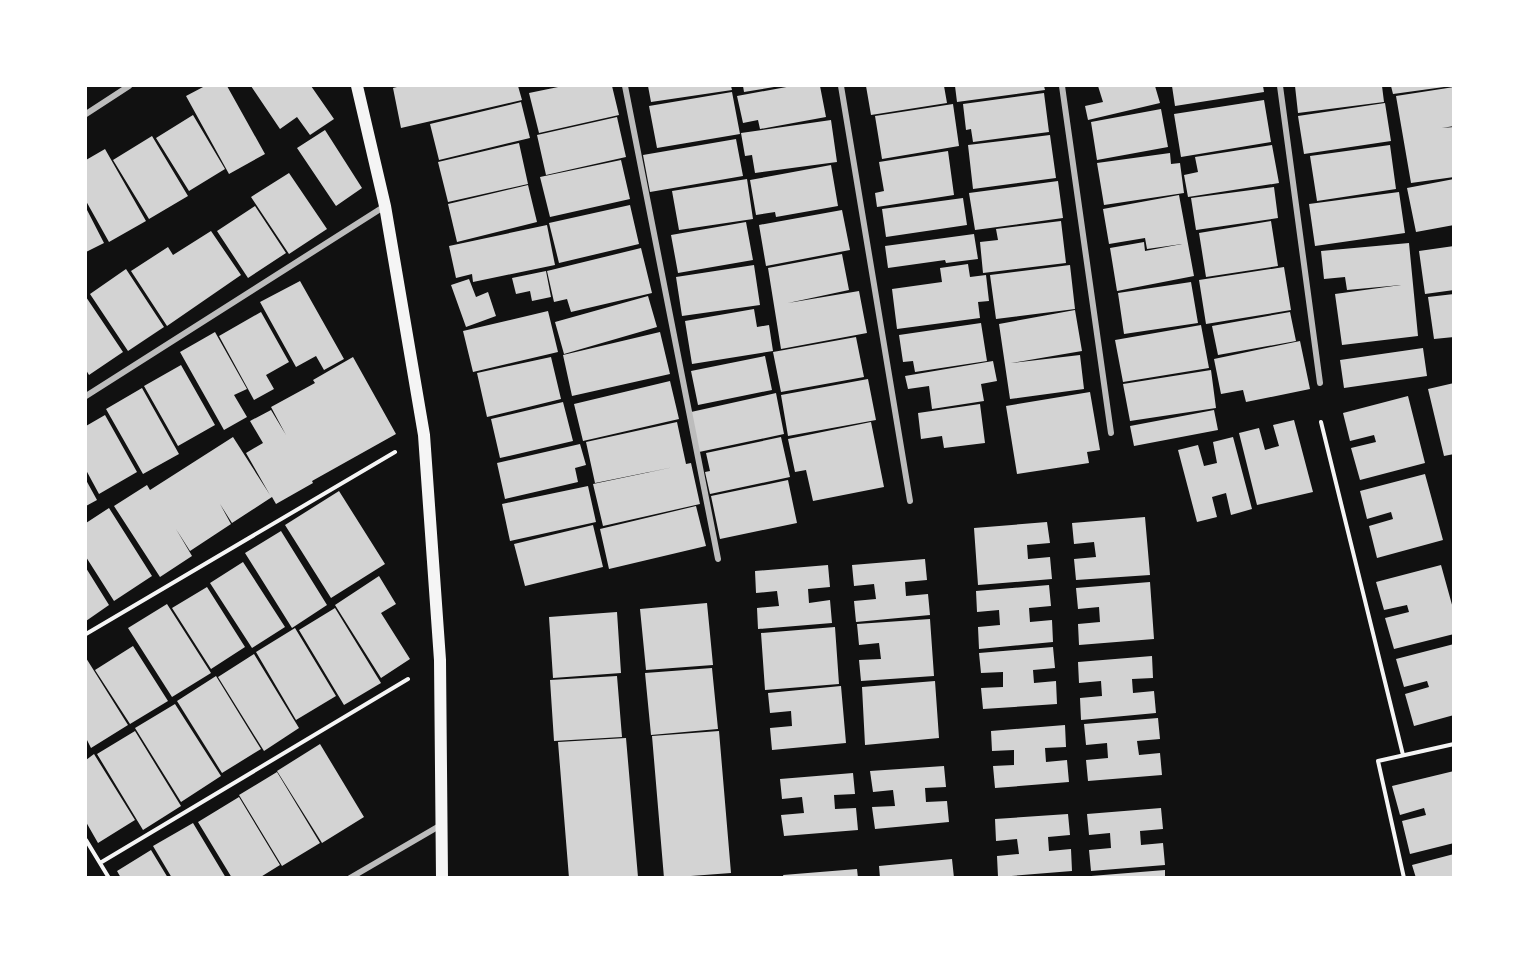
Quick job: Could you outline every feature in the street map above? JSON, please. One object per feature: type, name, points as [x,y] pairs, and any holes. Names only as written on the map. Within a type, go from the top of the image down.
[{"type":"main road","points":[[357,86],[385,206],[424,435],[440,660],[442,878]]},
{"type":"street","points":[[86,114],[129,86]]},
{"type":"street","points":[[625,86],[718,559]]},
{"type":"street","points":[[841,86],[910,501]]},
{"type":"street","points":[[1062,86],[1111,433]]},
{"type":"street","points":[[1280,86],[1320,383]]},
{"type":"street","points":[[86,396],[385,206]]},
{"type":"street","points":[[350,878],[442,825]]},
{"type":"path","points":[[1321,422],[1404,755]]},
{"type":"path","points":[[86,634],[424,435]]},
{"type":"path","points":[[100,863],[440,660]]},
{"type":"path","points":[[1404,878],[1378,761],[1454,744]]},
{"type":"path","points":[[86,840],[109,878]]},
{"type":"building","points":[[205,86],[227,86],[265,154],[229,174],[186,96]]},
{"type":"building","points":[[251,86],[311,86],[334,119],[310,135],[297,117],[280,129]]},
{"type":"building","points":[[401,86],[518,86],[522,100],[401,128],[393,88]]},
{"type":"building","points":[[563,86],[612,86],[619,115],[539,133],[529,93]]},
{"type":"building","points":[[648,86],[731,86],[732,90],[651,102]]},
{"type":"building","points":[[743,86],[774,86],[774,87],[744,92]]},
{"type":"building","points":[[792,86],[820,86],[826,117],[760,129],[758,120],[743,123],[737,96]]},
{"type":"building","points":[[866,86],[944,86],[947,103],[871,115]]},
{"type":"building","points":[[955,86],[1044,86],[1045,90],[957,102]]},
{"type":"building","points":[[1098,86],[1155,86],[1160,103],[1088,120],[1085,106],[1103,102]]},
{"type":"building","points":[[1172,86],[1263,86],[1264,92],[1175,106]]},
{"type":"building","points":[[1295,86],[1382,86],[1384,102],[1298,113]]},
{"type":"building","points":[[1391,86],[1444,86],[1444,87],[1393,94]]},
{"type":"building","points":[[1454,87],[1454,126],[1442,128],[1454,127],[1454,177],[1411,183],[1396,96]]},
{"type":"building","points":[[732,92],[740,134],[657,148],[649,106]]},
{"type":"building","points":[[1044,93],[1049,132],[973,142],[971,129],[966,130],[963,104]]},
{"type":"building","points":[[1264,100],[1271,142],[1181,157],[1174,114]]},
{"type":"building","points":[[521,102],[530,138],[439,160],[430,124]]},
{"type":"building","points":[[1385,103],[1391,141],[1304,154],[1298,116]]},
{"type":"building","points":[[953,104],[959,146],[882,159],[875,116]]},
{"type":"building","points":[[1161,109],[1168,147],[1097,160],[1091,122]]},
{"type":"building","points":[[193,115],[225,169],[189,191],[156,138]]},
{"type":"building","points":[[617,117],[626,157],[546,175],[537,135]]},
{"type":"building","points":[[831,120],[837,162],[755,173],[752,155],[745,156],[741,133]]},
{"type":"building","points":[[325,130],[362,188],[336,206],[297,148]]},
{"type":"building","points":[[1050,135],[1056,178],[973,189],[968,145]]},
{"type":"building","points":[[152,136],[188,196],[149,219],[113,160]]},
{"type":"building","points":[[736,139],[743,176],[650,192],[643,155]]},
{"type":"building","points":[[519,143],[528,184],[448,202],[438,162]]},
{"type":"building","points":[[1272,145],[1279,183],[1188,197],[1184,175],[1198,172],[1195,157]]},
{"type":"building","points":[[1390,145],[1396,189],[1317,201],[1310,156]]},
{"type":"building","points":[[105,149],[146,221],[109,242],[86,201],[86,160]]},
{"type":"building","points":[[948,151],[954,195],[877,207],[875,193],[884,191],[879,162]]},
{"type":"building","points":[[1170,153],[1171,164],[1180,163],[1184,193],[1104,205],[1097,163]]},
{"type":"building","points":[[621,160],[630,199],[550,217],[540,177]]},
{"type":"building","points":[[831,165],[838,206],[776,217],[775,212],[756,215],[750,180]]},
{"type":"building","points":[[289,173],[327,229],[289,254],[251,197]]},
{"type":"building","points":[[747,179],[753,219],[679,230],[672,191]]},
{"type":"building","points":[[1454,179],[1454,225],[1416,232],[1407,188]]},
{"type":"building","points":[[1058,181],[1063,218],[975,230],[969,193]]},
{"type":"building","points":[[528,185],[537,222],[457,242],[448,204]]},
{"type":"building","points":[[1274,187],[1278,218],[1196,230],[1191,198]]},
{"type":"building","points":[[1399,192],[1405,233],[1315,246],[1309,204]]},
{"type":"building","points":[[1179,195],[1194,276],[1117,291],[1110,248],[1144,242],[1145,251],[1182,244],[1147,249],[1145,238],[1109,244],[1103,209]]},
{"type":"building","points":[[963,198],[967,225],[886,237],[882,209]]},
{"type":"building","points":[[630,205],[639,244],[559,263],[549,223]]},
{"type":"building","points":[[255,206],[286,253],[248,278],[217,231]]},
{"type":"building","points":[[86,208],[104,243],[86,252]]},
{"type":"building","points":[[842,210],[850,250],[766,266],[759,225]]},
{"type":"building","points":[[1061,221],[1066,263],[983,273],[980,242],[998,240],[996,229]]},
{"type":"building","points":[[1271,221],[1278,266],[1206,277],[1199,233]]},
{"type":"building","points":[[746,222],[753,260],[678,273],[671,235]]},
{"type":"building","points":[[547,225],[555,265],[473,282],[472,274],[456,278],[449,246]]},
{"type":"building","points":[[211,231],[241,275],[167,326],[131,271],[168,247],[173,255]]},
{"type":"building","points":[[974,234],[978,259],[946,263],[945,260],[888,268],[885,246]]},
{"type":"building","points":[[1409,243],[1418,336],[1342,345],[1335,294],[1401,285],[1347,290],[1345,277],[1324,279],[1321,251]]},
{"type":"building","points":[[1454,246],[1454,290],[1425,294],[1419,251]]},
{"type":"building","points":[[641,248],[652,293],[571,312],[567,299],[554,302],[547,271]]},
{"type":"building","points":[[842,254],[849,290],[788,303],[859,291],[867,333],[781,349],[768,268]]},
{"type":"building","points":[[968,264],[970,277],[986,275],[989,301],[978,302],[980,318],[897,329],[892,289],[942,282],[940,268]]},
{"type":"building","points":[[754,265],[760,305],[682,316],[676,277]]},
{"type":"building","points":[[1070,265],[1075,309],[996,319],[990,275]]},
{"type":"building","points":[[1284,267],[1291,310],[1206,324],[1199,280]]},
{"type":"building","points":[[126,269],[164,327],[128,351],[90,294]]},
{"type":"building","points":[[546,271],[551,297],[532,301],[530,291],[516,294],[512,278]]},
{"type":"building","points":[[469,279],[476,297],[488,292],[496,316],[466,327],[451,285]]},
{"type":"building","points":[[300,281],[344,359],[324,370],[316,356],[296,367],[260,302]]},
{"type":"building","points":[[1191,282],[1198,323],[1124,334],[1118,293]]},
{"type":"building","points":[[1454,294],[1454,337],[1434,339],[1428,297]]},
{"type":"building","points":[[648,296],[657,327],[564,354],[555,322]]},
{"type":"building","points":[[86,297],[123,352],[89,375],[86,370]]},
{"type":"building","points":[[754,309],[757,327],[769,325],[773,351],[692,364],[685,321]]},
{"type":"building","points":[[1075,310],[1082,351],[1011,363],[1080,355],[1084,389],[1010,399],[999,324]]},
{"type":"building","points":[[548,311],[558,352],[473,372],[463,331]]},
{"type":"building","points":[[261,312],[289,362],[266,375],[274,389],[254,400],[219,336]]},
{"type":"building","points":[[1290,312],[1296,341],[1218,355],[1212,326]]},
{"type":"building","points":[[981,323],[987,361],[915,372],[913,361],[903,362],[899,335]]},
{"type":"building","points":[[1201,325],[1209,368],[1123,382],[1115,340]]},
{"type":"building","points":[[215,332],[247,389],[234,395],[247,417],[224,430],[180,352]]},
{"type":"building","points":[[660,332],[670,374],[572,396],[563,355]]},
{"type":"building","points":[[856,337],[864,377],[781,392],[773,352]]},
{"type":"building","points":[[1300,341],[1310,389],[1246,402],[1243,390],[1221,394],[1214,359]]},
{"type":"building","points":[[1423,348],[1427,376],[1344,388],[1340,360]]},
{"type":"building","points":[[765,356],[772,390],[698,405],[691,371]]},
{"type":"building","points":[[353,357],[396,434],[276,504],[272,497],[232,523],[220,504],[231,524],[190,551],[176,529],[192,556],[160,577],[114,506],[147,485],[150,490],[233,437],[270,495],[246,453],[263,443],[250,421],[271,410],[286,435],[271,407],[315,383],[313,380]]},
{"type":"building","points":[[551,357],[561,399],[487,417],[477,373]]},
{"type":"building","points":[[993,361],[997,381],[981,384],[984,401],[932,409],[929,386],[908,389],[905,376]]},
{"type":"building","points":[[181,365],[215,425],[178,446],[144,386]]},
{"type":"building","points":[[1211,370],[1216,408],[1130,421],[1123,384]]},
{"type":"building","points":[[868,379],[876,420],[788,436],[781,395]]},
{"type":"building","points":[[670,381],[679,419],[583,441],[574,404]]},
{"type":"building","points":[[1454,383],[1454,454],[1444,456],[1428,389]]},
{"type":"building","points":[[142,388],[179,454],[143,474],[106,409]]},
{"type":"building","points":[[1090,392],[1100,450],[1087,452],[1089,463],[1017,474],[1006,406]]},
{"type":"building","points":[[776,393],[784,434],[699,452],[691,412]]},
{"type":"building","points":[[1408,396],[1425,463],[1360,480],[1351,448],[1376,442],[1374,435],[1350,441],[1343,413]]},
{"type":"building","points":[[563,402],[573,441],[500,458],[491,419]]},
{"type":"building","points":[[980,404],[985,443],[944,448],[942,436],[921,439],[918,413]]},
{"type":"building","points":[[1214,410],[1218,430],[1134,446],[1130,426]]},
{"type":"building","points":[[105,415],[137,472],[99,494],[86,470],[86,426]]},
{"type":"building","points":[[1294,420],[1313,492],[1257,505],[1239,433],[1259,428],[1265,450],[1279,446],[1273,425]]},
{"type":"building","points":[[677,422],[686,464],[691,463],[700,504],[603,526],[593,484],[674,467],[595,483],[586,442]]},
{"type":"building","points":[[871,422],[884,487],[813,501],[806,470],[795,472],[788,439]]},
{"type":"building","points":[[781,437],[790,477],[710,494],[705,472],[710,471],[706,453]]},
{"type":"building","points":[[1233,437],[1252,509],[1231,515],[1226,493],[1212,497],[1217,517],[1197,522],[1178,450],[1198,445],[1204,466],[1217,463],[1213,442]]},
{"type":"building","points":[[580,444],[586,465],[575,468],[578,482],[505,499],[497,463]]},
{"type":"building","points":[[1425,474],[1443,540],[1377,558],[1369,526],[1393,519],[1391,512],[1367,519],[1360,491]]},
{"type":"building","points":[[86,480],[97,500],[86,506]]},
{"type":"building","points":[[788,480],[797,523],[720,539],[711,496]]},
{"type":"building","points":[[588,486],[596,522],[510,541],[502,504]]},
{"type":"building","points":[[339,491],[385,564],[331,598],[285,525]]},
{"type":"building","points":[[696,506],[706,546],[609,569],[600,529]]},
{"type":"building","points":[[109,508],[152,576],[114,601],[86,557],[86,523]]},
{"type":"building","points":[[1145,517],[1150,575],[1076,580],[1074,559],[1096,557],[1094,542],[1074,544],[1072,523]]},
{"type":"building","points":[[1047,522],[1050,543],[1027,545],[1028,559],[1050,557],[1052,579],[978,585],[974,528]]},
{"type":"building","points":[[593,525],[603,567],[525,586],[514,544]]},
{"type":"building","points":[[281,531],[327,605],[292,628],[245,553]]},
{"type":"building","points":[[925,559],[927,580],[905,582],[906,596],[928,594],[930,615],[856,622],[854,601],[876,599],[874,584],[854,586],[852,565]]},
{"type":"building","points":[[243,562],[285,627],[252,648],[210,583]]},
{"type":"building","points":[[828,565],[830,587],[808,589],[809,603],[830,600],[832,623],[758,629],[757,608],[779,606],[777,591],[756,593],[755,571]]},
{"type":"building","points":[[1441,565],[1454,612],[1454,634],[1394,649],[1385,618],[1409,612],[1407,605],[1384,610],[1376,582]]},
{"type":"building","points":[[86,568],[109,605],[86,621]]},
{"type":"building","points":[[379,576],[396,604],[381,613],[410,659],[381,678],[335,605]]},
{"type":"building","points":[[1150,582],[1154,639],[1079,645],[1078,624],[1100,622],[1099,607],[1078,609],[1076,588]]},
{"type":"building","points":[[1049,585],[1051,606],[1029,608],[1030,622],[1052,620],[1053,642],[979,649],[978,627],[1000,625],[999,610],[977,612],[976,591]]},
{"type":"building","points":[[207,587],[245,647],[211,669],[172,608]]},
{"type":"building","points":[[707,603],[713,665],[646,670],[640,609]]},
{"type":"building","points":[[167,604],[211,673],[172,697],[128,628]]},
{"type":"building","points":[[335,608],[381,683],[344,705],[299,630]]},
{"type":"building","points":[[617,612],[621,673],[553,678],[549,617]]},
{"type":"building","points":[[930,619],[934,676],[861,681],[859,660],[881,659],[879,643],[859,645],[857,624]]},
{"type":"building","points":[[835,627],[839,684],[765,690],[761,633]]},
{"type":"building","points":[[295,628],[336,696],[296,720],[256,652]]},
{"type":"building","points":[[1454,644],[1454,715],[1414,726],[1405,694],[1429,687],[1427,681],[1404,687],[1396,659]]},
{"type":"building","points":[[133,646],[168,701],[130,724],[95,670]]},
{"type":"building","points":[[1053,647],[1055,668],[1033,670],[1034,683],[1056,681],[1057,704],[983,709],[981,688],[1003,687],[1003,672],[981,673],[979,653]]},
{"type":"building","points":[[254,654],[299,728],[264,751],[218,677]]},
{"type":"building","points":[[1152,656],[1153,678],[1132,679],[1133,693],[1154,691],[1156,713],[1081,720],[1080,698],[1102,696],[1101,681],[1079,683],[1078,662]]},
{"type":"building","points":[[86,658],[128,725],[91,748],[86,738]]},
{"type":"building","points":[[712,668],[718,729],[651,735],[645,673]]},
{"type":"building","points":[[216,676],[261,749],[222,773],[177,701]]},
{"type":"building","points":[[617,676],[622,737],[554,741],[550,680]]},
{"type":"building","points":[[935,681],[939,738],[865,745],[862,687]]},
{"type":"building","points":[[841,686],[846,743],[772,750],[770,728],[792,726],[791,711],[770,713],[768,693]]},
{"type":"building","points":[[175,704],[221,776],[181,802],[135,728]]},
{"type":"building","points":[[1158,718],[1160,739],[1137,741],[1139,755],[1160,753],[1162,775],[1088,781],[1086,760],[1108,758],[1107,743],[1086,745],[1084,724]]},
{"type":"building","points":[[1065,725],[1066,747],[1045,748],[1046,762],[1067,760],[1069,782],[995,788],[993,766],[1014,765],[1014,750],[992,751],[991,731]]},
{"type":"building","points":[[135,731],[181,806],[143,830],[97,754]]},
{"type":"building","points":[[719,731],[731,873],[664,878],[652,736]]},
{"type":"building","points":[[626,738],[638,877],[569,878],[558,742]]},
{"type":"building","points":[[320,744],[364,817],[322,843],[277,771]]},
{"type":"building","points":[[94,754],[135,820],[98,843],[86,822],[86,760]]},
{"type":"building","points":[[944,766],[946,787],[925,788],[926,802],[947,801],[949,822],[875,829],[872,807],[895,806],[893,790],[873,792],[870,771]]},
{"type":"building","points":[[1454,771],[1454,843],[1410,854],[1402,821],[1426,815],[1424,808],[1400,815],[1392,786]]},
{"type":"building","points":[[277,772],[320,843],[282,866],[239,795]]},
{"type":"building","points":[[853,773],[855,794],[834,795],[835,809],[856,808],[858,830],[784,836],[781,815],[804,813],[802,797],[782,799],[780,779]]},
{"type":"building","points":[[239,797],[280,865],[259,878],[232,878],[198,822]]},
{"type":"building","points":[[1161,808],[1163,829],[1140,831],[1141,845],[1163,843],[1165,865],[1091,871],[1089,850],[1111,848],[1110,833],[1089,835],[1087,814]]},
{"type":"building","points":[[1068,814],[1070,835],[1048,837],[1049,851],[1071,849],[1072,871],[998,877],[997,856],[1019,854],[1017,839],[996,841],[995,819]]},
{"type":"building","points":[[193,823],[226,878],[172,878],[153,846]]},
{"type":"building","points":[[151,850],[168,878],[121,878],[117,871]]},
{"type":"building","points":[[1454,854],[1454,878],[1416,878],[1412,865]]},
{"type":"building","points":[[952,859],[954,878],[880,878],[879,866]]},
{"type":"building","points":[[857,869],[858,878],[784,878],[783,875]]},
{"type":"building","points":[[1165,870],[1165,878],[1091,878],[1091,876]]}]
